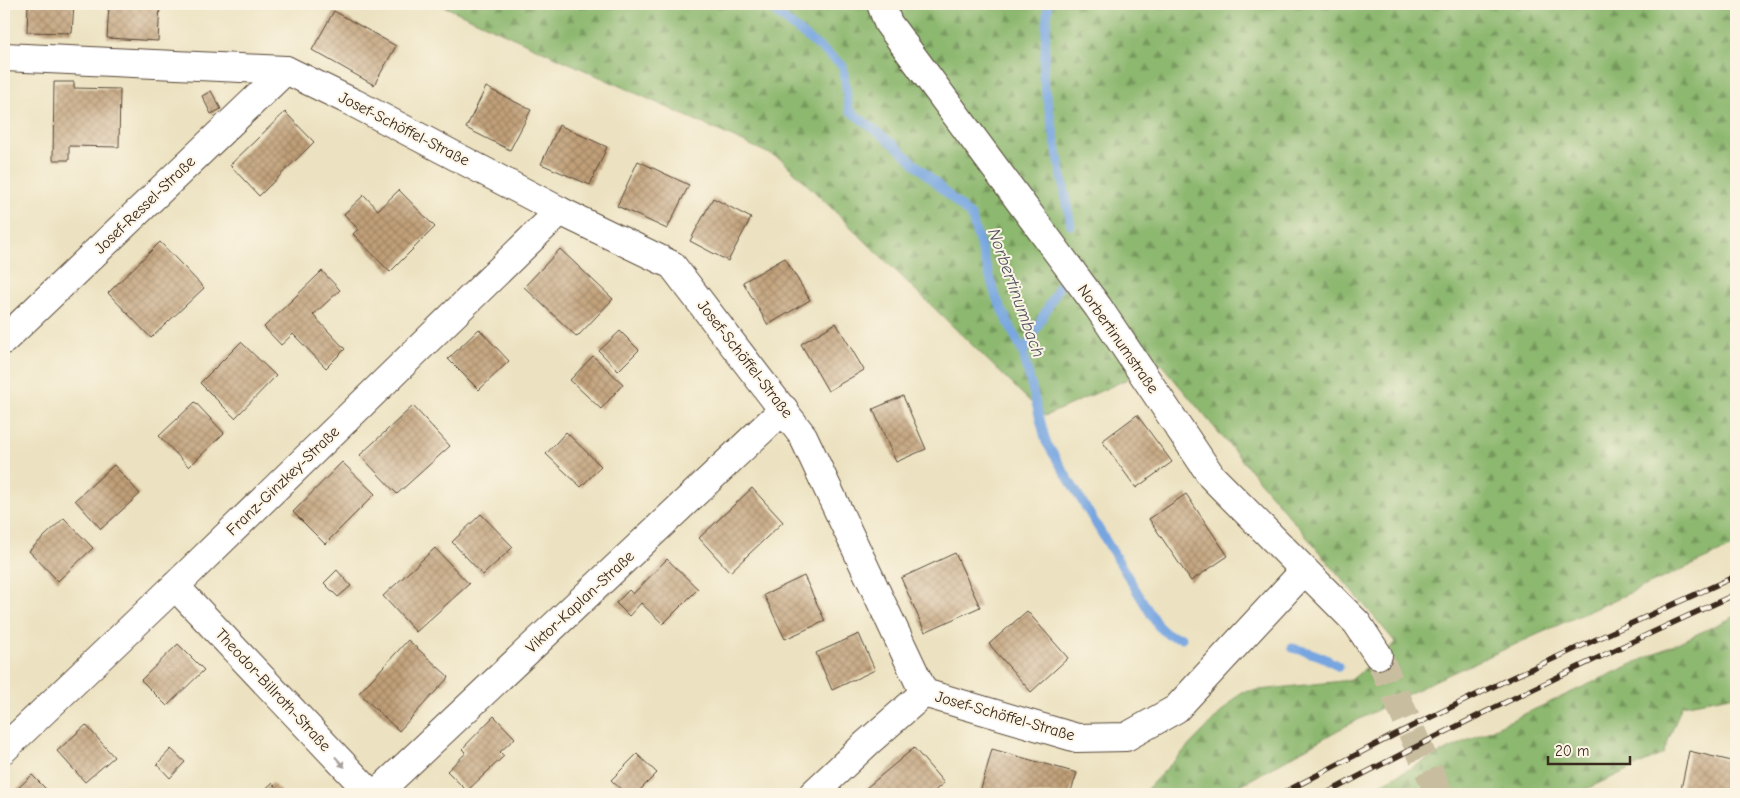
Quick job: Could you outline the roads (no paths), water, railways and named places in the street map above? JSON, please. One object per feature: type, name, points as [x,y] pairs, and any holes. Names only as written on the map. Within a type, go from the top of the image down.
[{"type":"street","name":"Norbertinumstraße","points":[[881,4],[888,23],[1098,307],[1212,477],[1357,623],[1378,655]]},
{"type":"street","name":"Josef-Schöffel-Straße","points":[[4,57],[286,70],[354,103],[560,212],[672,265],[803,436],[924,693],[1077,738],[1126,737],[1176,709],[1304,571]]},
{"type":"street","name":"Josef-Ressel-Straße","points":[[4,340],[286,70]]},
{"type":"street","name":"Franz-Ginzkey-Straße","points":[[4,749],[175,586],[560,212]]},
{"type":"street","name":"Viktor-Kaplan-Straße","points":[[376,794],[784,409]]},
{"type":"street","name":"Theodor-Billroth-Straße","points":[[175,586],[371,794]]},
{"type":"street","points":[[813,794],[924,693]]},
{"type":"waterway","name":"Norbertinumbach","points":[[765,4],[843,66],[849,110],[897,147],[971,216],[996,297],[1023,353],[1046,442],[1158,626],[1168,635],[1182,638]]},
{"type":"waterway","points":[[1048,4],[1043,77],[1071,225]]},
{"type":"waterway","points":[[1023,353],[1060,285]]},
{"type":"waterway","name":"Norbertinumbach","points":[[1292,648],[1322,657],[1339,667]]},
{"type":"tunnel","points":[[1378,655],[1439,794]]},
{"type":"railway","points":[[1281,794],[1394,735],[1513,677],[1736,576]]},
{"type":"railway","points":[[1325,794],[1529,691],[1736,594]]}]
